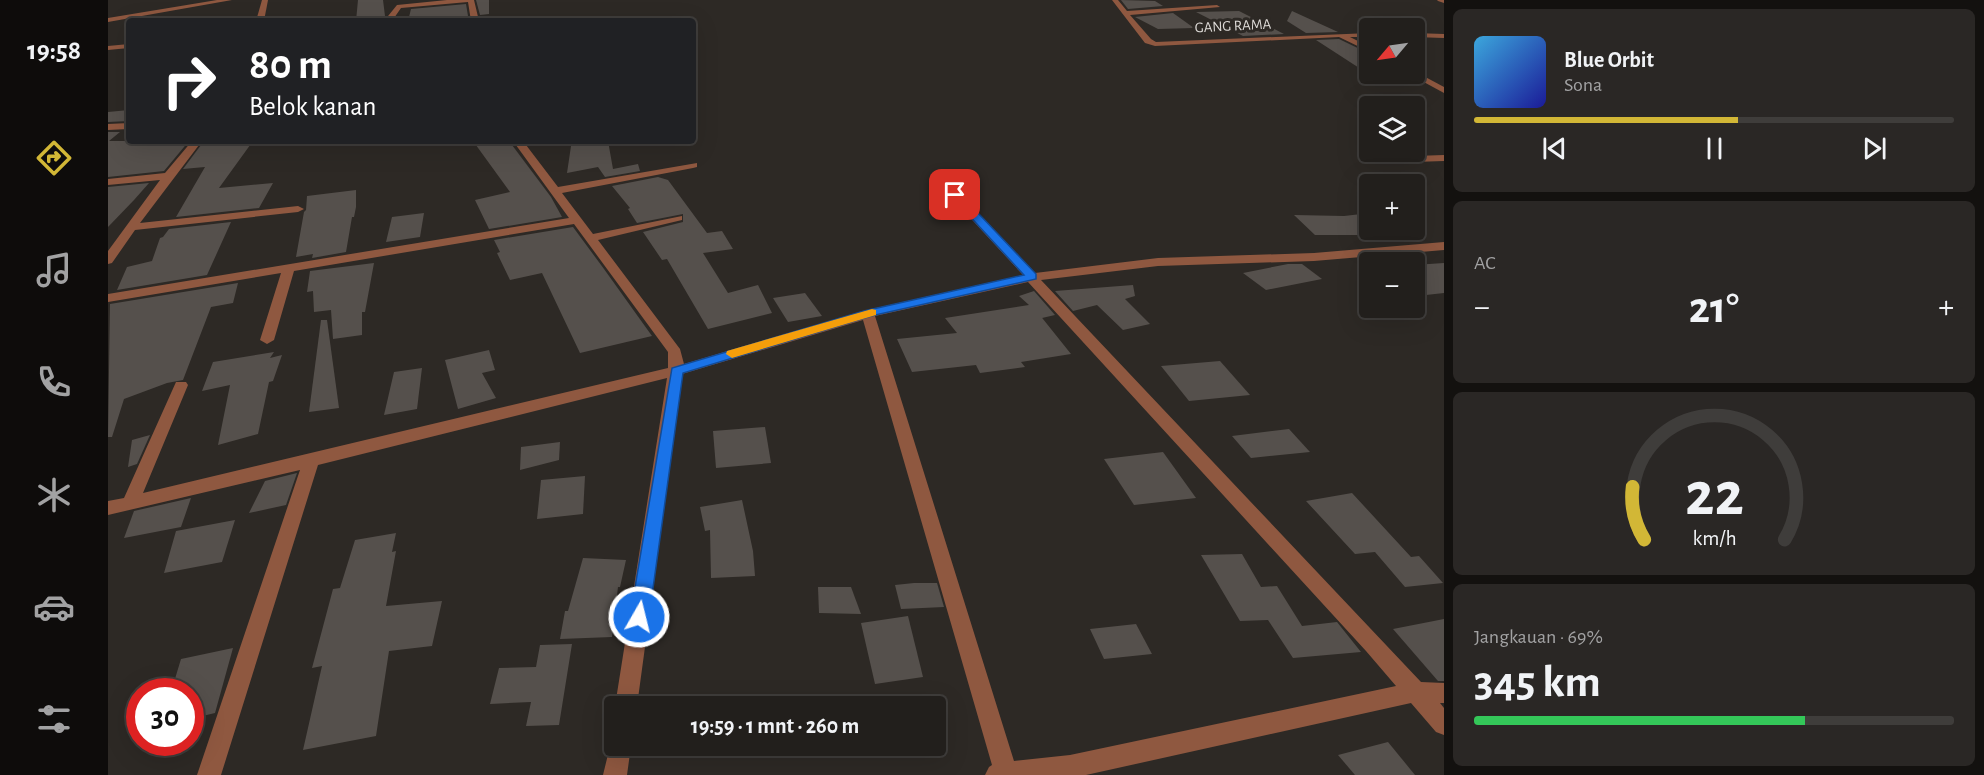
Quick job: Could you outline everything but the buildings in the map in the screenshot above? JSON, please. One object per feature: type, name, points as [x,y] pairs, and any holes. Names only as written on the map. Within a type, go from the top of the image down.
[{"type":"street","points":[[108,20],[229,0]]},
{"type":"street","points":[[261,18],[265,0]]},
{"type":"street","points":[[390,18],[399,6],[471,0],[474,18]]},
{"type":"street","name":"GANG RAMA","points":[[1115,0],[1148,41],[1155,44],[1340,35],[1359,44]]},
{"type":"street","points":[[1125,13],[1217,7]]},
{"type":"street","points":[[1340,35],[1359,35]]},
{"type":"street","points":[[1425,35],[1444,36]]},
{"type":"street","points":[[108,48],[126,46]]},
{"type":"street","points":[[1425,80],[1444,90]]},
{"type":"street","points":[[108,127],[126,126]]},
{"type":"street","points":[[109,257],[168,176],[195,144]]},
{"type":"street","points":[[520,144],[675,352],[677,371],[628,696]]},
{"type":"street","points":[[1425,159],[1444,158]]},
{"type":"street","points":[[555,191],[693,165]]},
{"type":"street","points":[[108,182],[168,176]]},
{"type":"street","points":[[955,195],[1365,635],[1444,724]]},
{"type":"street","points":[[132,227],[298,209]]},
{"type":"street","points":[[591,238],[678,218]]},
{"type":"street","points":[[108,298],[577,220]]},
{"type":"street","points":[[108,508],[677,371],[868,314],[1032,277],[1158,262],[1314,257],[1438,246],[1444,255]]},
{"type":"street","points":[[267,340],[289,268]]},
{"type":"street","points":[[868,314],[1001,775],[1072,771],[1414,692],[1444,693]]},
{"type":"street","points":[[130,503],[181,385]]},
{"type":"street","points":[[209,775],[310,461]]},
{"type":"street","points":[[615,775],[618,756]]},
{"type":"slow traffic","points":[[732,354],[872,313]]},
{"type":"route","points":[[639,617],[677,371],[868,314],[1032,277],[955,195]]}]
